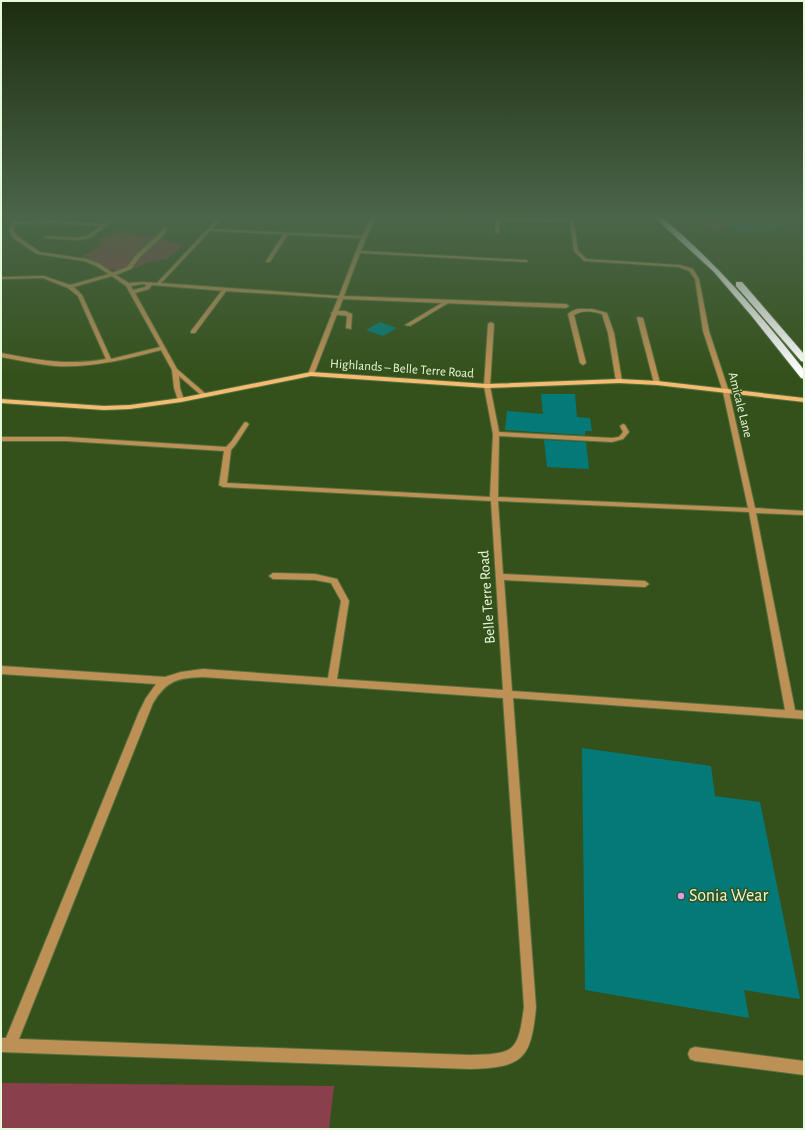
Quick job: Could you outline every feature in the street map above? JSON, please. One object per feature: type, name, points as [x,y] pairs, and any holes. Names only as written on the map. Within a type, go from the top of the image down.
[{"type":"highway","points":[[714,269],[774,337],[804,376]]},
{"type":"highway","points":[[724,269],[763,309],[804,359]]},
{"type":"street","points":[[105,269],[128,285],[175,370],[204,395]]},
{"type":"street","points":[[70,287],[127,269]]},
{"type":"street","points":[[158,284],[172,269]]},
{"type":"street","points":[[311,374],[339,297],[352,269]]},
{"type":"street","name":"Amicale Lane","points":[[688,269],[691,270],[697,279],[706,332],[726,392],[752,510],[791,714]]},
{"type":"street","points":[[1,278],[44,277],[70,287],[80,295],[109,360]]},
{"type":"street","points":[[128,285],[139,283],[339,297],[566,306]]},
{"type":"street","points":[[132,292],[147,288],[152,284]]},
{"type":"street","points":[[193,332],[225,290]]},
{"type":"street","points":[[408,325],[446,302]]},
{"type":"street","points":[[583,363],[571,314],[579,311],[604,313],[611,333],[619,381]]},
{"type":"street","points":[[334,313],[350,315],[351,318],[349,328]]},
{"type":"street","points":[[640,318],[657,383]]},
{"type":"street","name":"Belle Terre Road","points":[[5,1045],[470,1062],[493,1061],[513,1057],[522,1046],[528,1029],[530,1007],[494,498],[496,434],[487,386],[491,324]]},
{"type":"street","points":[[1,355],[54,364],[80,364],[109,360],[163,348]]},
{"type":"street","points":[[175,370],[177,388],[181,400]]},
{"type":"street","name":"Highlands – Belle Terre Road","points":[[1,401],[104,408],[130,407],[181,400],[311,374],[487,386],[619,381],[657,383],[804,400]]},
{"type":"street","points":[[246,424],[234,443],[228,449],[223,485],[380,494],[804,513]]},
{"type":"street","points":[[496,434],[612,440],[622,438],[626,432],[623,426]]},
{"type":"street","points":[[1,439],[66,439],[228,449]]},
{"type":"street","points":[[273,576],[315,577],[334,582],[346,601],[332,682]]},
{"type":"street","points":[[499,577],[645,584]]},
{"type":"street","points":[[1,670],[165,681]]},
{"type":"street","points":[[5,1045],[144,712],[158,686],[165,681],[182,674],[203,673],[804,715]]},
{"type":"street","points":[[695,1054],[804,1068]]},
{"type":"shaded area","points":[[109,269],[134,269],[123,271]]},
{"type":"shaded area","points":[[1,1083],[334,1086],[329,1129],[1,1129]]},
{"type":"building","points":[[380,322],[397,328],[383,336],[366,330]]},
{"type":"building","points":[[541,394],[575,394],[577,417],[590,418],[592,431],[585,431],[585,435],[505,430],[507,411],[543,414]]},
{"type":"building","points":[[544,440],[586,442],[589,469],[547,467]]},
{"type":"building","name":"Sonia Wear","points":[[582,748],[711,766],[715,796],[760,802],[800,999],[744,990],[749,1018],[585,990]]},
{"type":"place","name":"Sonia Wear","points":[[681,896]]}]
